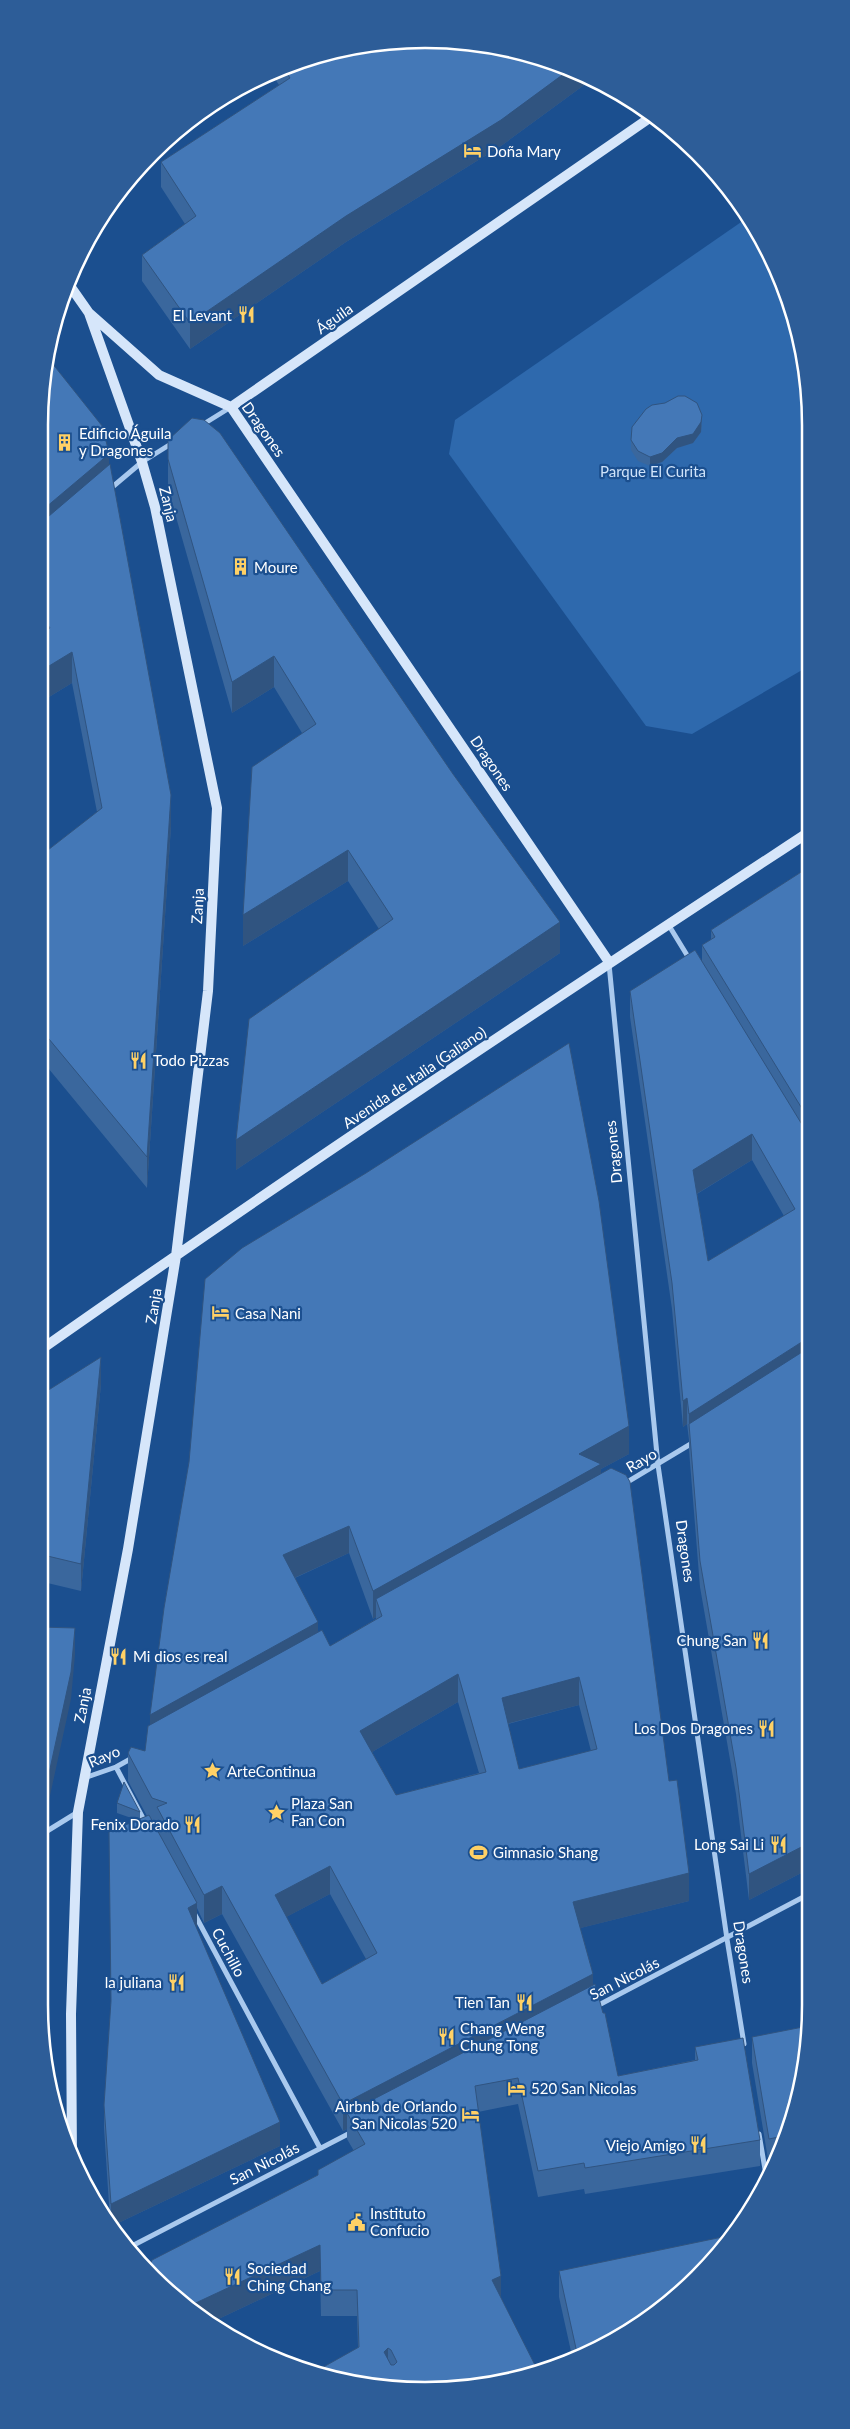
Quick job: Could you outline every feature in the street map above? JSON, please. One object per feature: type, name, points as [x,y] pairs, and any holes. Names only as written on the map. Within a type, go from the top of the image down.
[{"type":"main road","name":"Águila","points":[[232,406],[647,120]]},
{"type":"main road","name":"Dragones","points":[[73,290],[89,313],[159,375],[232,406],[609,962]]},
{"type":"main road","name":"Dragones","points":[[89,313],[142,462]]},
{"type":"main road","name":"Zanja","points":[[72,2136],[71,2014],[78,1812],[128,1548],[176,1256],[208,990],[217,808],[155,507],[142,462]]},
{"type":"main road","name":"Avenida de Italia (Galiano)","points":[[48,1345],[609,962],[802,837]]},
{"type":"street","name":"Águila","points":[[199,426],[232,406]]},
{"type":"street","points":[[105,493],[142,462],[183,436]]},
{"type":"street","points":[[668,924],[693,965]]},
{"type":"street","name":"Dragones","points":[[609,962],[658,1465],[727,1938],[745,2047]]},
{"type":"street","name":"Rayo","points":[[615,1489],[658,1465],[698,1439]]},
{"type":"street","name":"Rayo","points":[[83,1778],[116,1767],[142,1753]]},
{"type":"street","points":[[116,1767],[150,1829]]},
{"type":"street","points":[[48,1830],[78,1812]]},
{"type":"street","name":"San Nicolás","points":[[585,2012],[802,1898]]},
{"type":"street","name":"Cuchillo","points":[[191,1907],[320,2148]]},
{"type":"street","points":[[758,2126],[765,2169]]},
{"type":"street","name":"San Nicolás","points":[[134,2245],[356,2130]]},
{"type":"green space","name":"Parque El Curita","points":[[743,221],[764,258],[774,281],[790,327],[799,376],[802,400],[802,670],[692,734],[646,726],[449,454],[455,420]]},
{"type":"building","points":[[400,48],[450,48],[474,51],[523,60],[563,74],[501,120],[346,216],[190,323],[142,255],[196,216],[161,162],[290,78],[287,74],[327,60]]},
{"type":"building","name":"Edificio Águila y Dragones","points":[[53,364],[103,427],[109,454],[48,505],[48,400]]},
{"type":"building","points":[[678,396],[685,396],[697,403],[702,415],[701,422],[693,434],[677,438],[662,453],[650,457],[638,451],[631,440],[632,427],[646,409],[652,405],[665,403]]},
{"type":"building","points":[[192,418],[204,420],[220,433],[453,774],[560,922],[236,1140],[249,1019],[393,919],[348,850],[243,915],[252,767],[316,724],[274,656],[232,682],[168,459],[168,440]]},
{"type":"building","points":[[110,464],[171,795],[147,1157],[48,1038],[48,850],[102,808],[72,652],[49,666],[48,665],[48,629],[50,628],[48,625],[48,517]]},
{"type":"building","points":[[802,872],[802,1109],[702,945],[715,937],[711,930]]},
{"type":"building","points":[[695,950],[802,1124],[802,1342],[689,1414],[687,1398],[683,1401],[672,1283],[630,991]],"holes":[[[752,1134],[795,1209],[708,1261],[693,1170]]]},
{"type":"building","points":[[569,1043],[599,1201],[629,1426],[579,1454],[601,1464],[373,1591],[349,1526],[283,1555],[318,1622],[150,1715],[164,1608],[189,1462],[205,1279],[242,1248],[366,1173]]},
{"type":"building","points":[[802,1352],[802,1847],[749,1874],[736,1768],[700,1561],[689,1424]]},
{"type":"building","points":[[101,1357],[81,1564],[48,1556],[48,1390]]},
{"type":"building","points":[[611,1468],[626,1475],[630,1482],[669,1781],[677,1780],[689,1873],[573,1902],[593,1974],[343,2104],[222,1886],[204,1895],[157,1807],[167,1803],[152,1798],[128,1753],[131,1747],[145,1751],[148,1726],[322,1630],[330,1646],[382,1616],[376,1599]],"holes":[[[458,1674],[486,1772],[396,1795],[360,1731]],[[579,1677],[597,1749],[519,1769],[502,1698]],[[330,1866],[377,1953],[322,1984],[275,1895]]]},
{"type":"building","points":[[48,1627],[75,1628],[71,1672],[48,1778]]},
{"type":"building","points":[[124,1782],[140,1812],[117,1803]]},
{"type":"building","points":[[149,1815],[197,1903],[188,1908],[280,2122],[111,2204],[104,2105],[111,2001],[109,1832]]},
{"type":"building","points":[[595,1984],[603,2013],[605,2013],[618,2076],[698,2060],[695,2047],[743,2038],[760,2140],[585,2168],[584,2163],[538,2171],[518,2078],[475,2086],[501,2276],[492,2280],[535,2365],[499,2374],[450,2381],[425,2382],[376,2378],[323,2367],[359,2347],[357,2290],[321,2290],[320,2245],[195,2303],[176,2288],[151,2263],[152,2260],[318,2175],[318,2170],[365,2144],[347,2113]],"holes":[[[388,2348],[397,2362],[391,2365],[384,2352]]]},
{"type":"building","points":[[802,2027],[790,2102],[778,2137],[769,2139],[752,2037]]},
{"type":"building","points":[[721,2237],[692,2271],[655,2303],[614,2331],[576,2350],[559,2271]]},
{"type":"place","name":"Doña Mary","points":[[473,151]]},
{"type":"place","name":"El Levant","points":[[246,315]]},
{"type":"place","name":"Edificio Águila y Dragones","points":[[65,442]]},
{"type":"place","name":"Moure","points":[[240,567]]},
{"type":"place","name":"Todo Pizzas","points":[[139,1060]]},
{"type":"place","name":"Casa Nani","points":[[221,1313]]},
{"type":"place","name":"Chung San","points":[[761,1640]]},
{"type":"place","name":"Mi dios es real","points":[[119,1656]]},
{"type":"place","name":"Los Dos Dragones","points":[[767,1728]]},
{"type":"place","name":"ArteContinua","points":[[213,1771]]},
{"type":"place","name":"Plaza San Fan Con","points":[[277,1812]]},
{"type":"place","name":"Fenix Dorado","points":[[193,1824]]},
{"type":"place","name":"Long Sai Li","points":[[778,1844]]},
{"type":"place","name":"Gimnasio Shang","points":[[479,1852]]},
{"type":"place","name":"la juliana","points":[[176,1982]]},
{"type":"place","name":"Tien Tan","points":[[524,2002]]},
{"type":"place","name":"Chang Weng Chung Tong","points":[[446,2037]]},
{"type":"place","name":"520 San Nicolas","points":[[517,2088]]},
{"type":"place","name":"Airbnb de Orlando San Nicolas 520","points":[[471,2115]]},
{"type":"place","name":"Viejo Amigo","points":[[699,2145]]},
{"type":"place","name":"Instituto Confucio","points":[[356,2222]]},
{"type":"place","name":"Sociedad Ching Chang","points":[[233,2277]]}]
